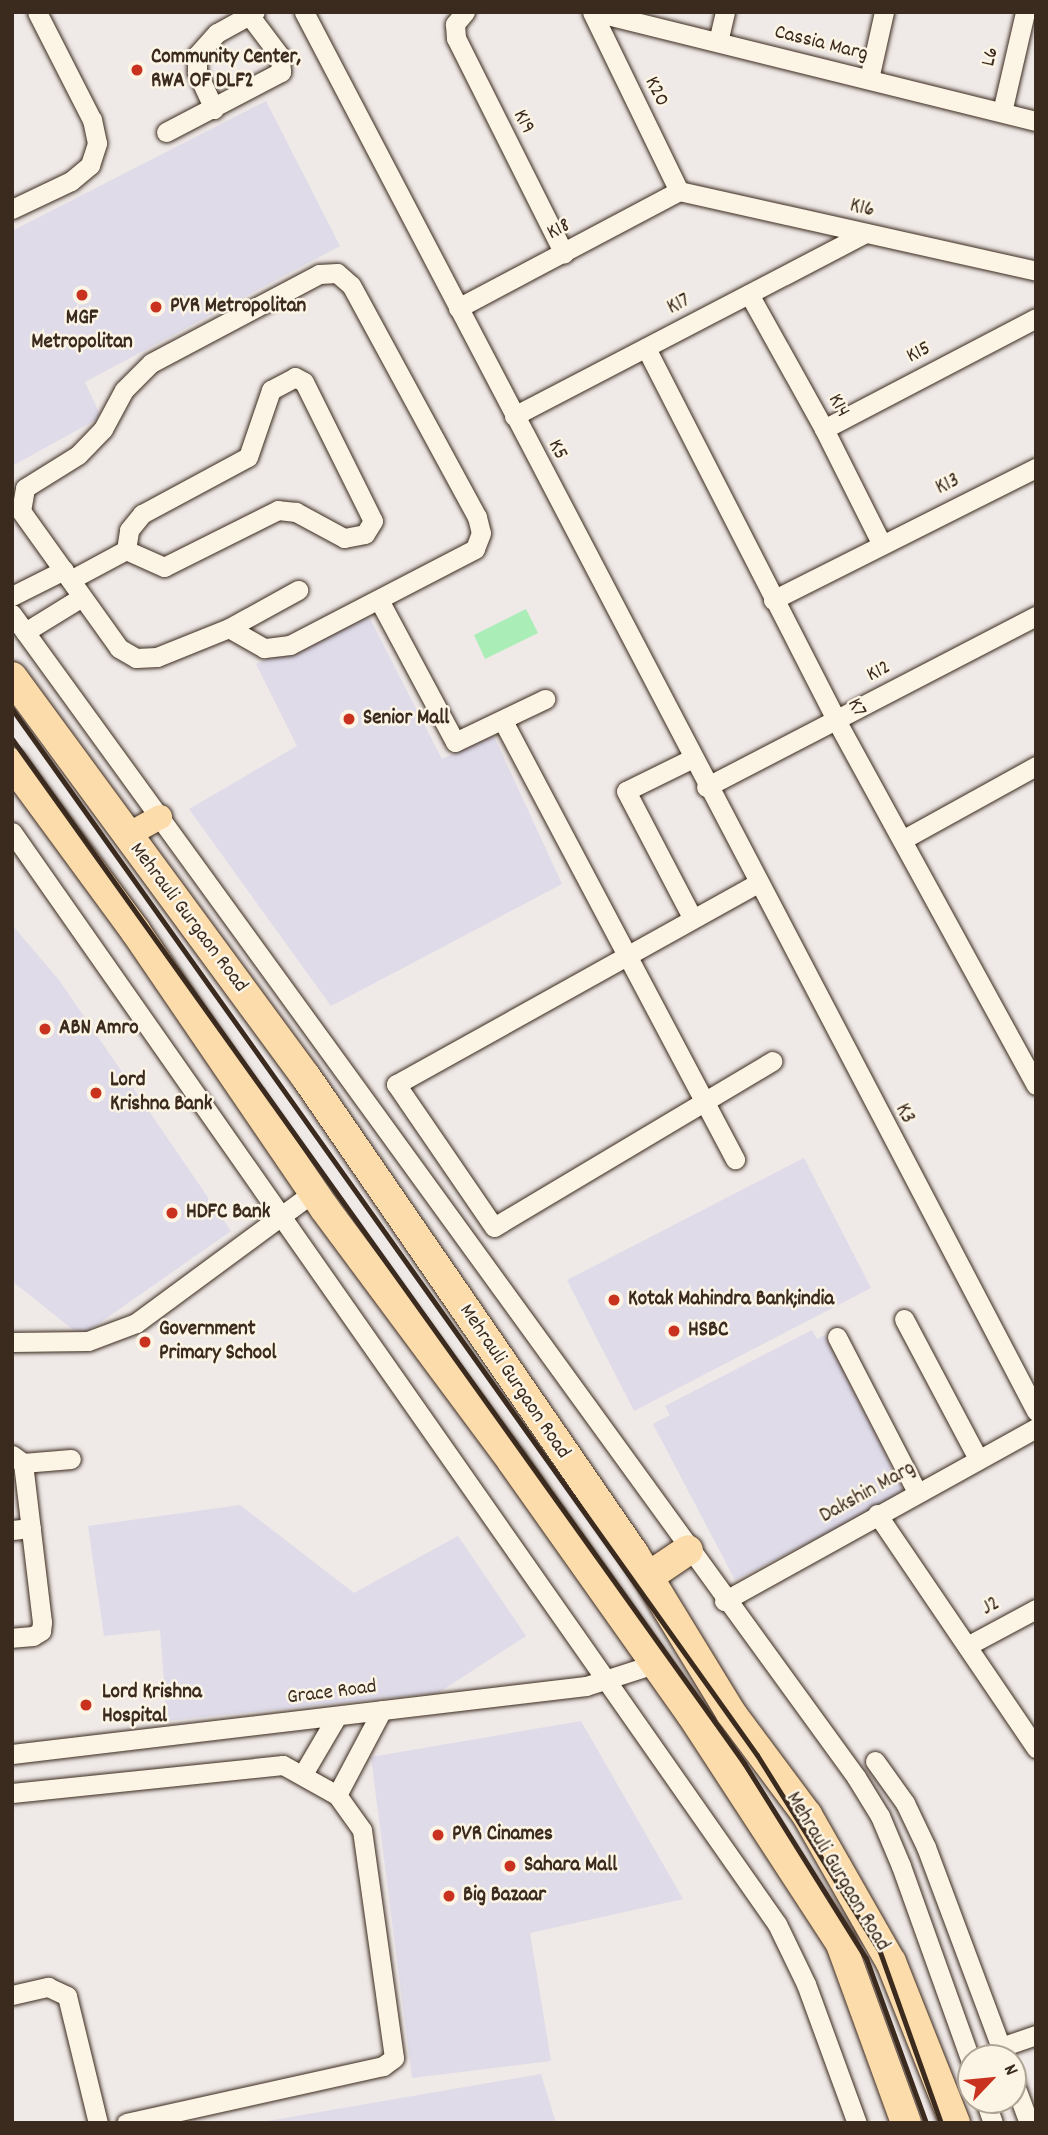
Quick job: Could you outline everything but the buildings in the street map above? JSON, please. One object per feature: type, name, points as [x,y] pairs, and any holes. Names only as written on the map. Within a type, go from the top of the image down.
[{"type":"highway","name":"Mehrauli Gurgaon Road","points":[[12,677],[126,836],[306,1077],[648,1577],[731,1713],[807,1815],[891,1962],[955,2123]]},
{"type":"highway","name":"Mehrauli Gurgaon Road","points":[[12,763],[136,932],[314,1192],[512,1461],[654,1664],[841,1944],[906,2123]]},
{"type":"highway","points":[[512,1461],[550,1436]]},
{"type":"highway","points":[[648,1577],[688,1550]]},
{"type":"main road","points":[[126,836],[160,817]]},
{"type":"street","points":[[12,209],[71,181],[90,165],[97,143],[92,120],[37,12]]},
{"type":"street","name":"K5","points":[[304,12],[732,837]]},
{"type":"street","name":"K19","points":[[465,12],[455,24],[456,38],[564,254]]},
{"type":"street","name":"Cassia Marg","points":[[593,12],[639,17],[718,42],[1036,121]]},
{"type":"street","name":"K20","points":[[593,12],[679,191]]},
{"type":"street","points":[[718,42],[725,12]]},
{"type":"street","points":[[869,79],[884,12]]},
{"type":"street","name":"L6","points":[[1002,112],[1025,12]]},
{"type":"street","points":[[166,132],[214,109],[281,72],[280,56],[252,14],[217,33],[197,55],[197,72],[214,109]]},
{"type":"street","name":"K18","points":[[458,308],[679,191]]},
{"type":"street","name":"K16","points":[[679,191],[1036,271]]},
{"type":"street","name":"K17","points":[[514,416],[865,233]]},
{"type":"street","points":[[229,628],[264,648],[276,649],[379,600],[475,549],[481,533],[477,517],[351,285],[337,272],[319,274],[150,363],[124,390],[103,429],[78,455],[25,488],[21,511],[119,648],[136,658],[157,657],[229,628],[298,590]]},
{"type":"street","name":"K14","points":[[749,294],[824,429],[881,543]]},
{"type":"street","name":"K15","points":[[824,429],[1036,318]]},
{"type":"street","name":"K7","points":[[646,348],[836,720],[1036,1085]]},
{"type":"street","points":[[12,596],[126,550],[164,567],[278,510],[296,512],[344,538],[365,534],[373,521],[304,382],[296,377],[271,390],[248,457],[142,514],[129,530],[126,550]]},
{"type":"street","name":"K13","points":[[774,600],[881,543],[1036,468]]},
{"type":"street","points":[[25,632],[82,597]]},
{"type":"street","points":[[379,600],[449,736],[461,743],[545,699]]},
{"type":"street","points":[[12,614],[602,1422],[724,1601],[793,1685],[880,1816],[965,2044]]},
{"type":"street","name":"K12","points":[[706,787],[1036,616]]},
{"type":"street","points":[[503,721],[735,1159]]},
{"type":"street","points":[[691,759],[626,791],[693,919]]},
{"type":"street","points":[[902,840],[1036,766]]},
{"type":"street","points":[[12,832],[777,1924],[806,1984],[857,2123]]},
{"type":"street","name":"K3","points":[[732,837],[1036,1411]]},
{"type":"street","points":[[756,884],[396,1084],[494,1227],[772,1061]]},
{"type":"street","points":[[12,1342],[105,1338],[136,1323],[314,1192]]},
{"type":"street","points":[[904,1319],[978,1459]]},
{"type":"street","points":[[837,1337],[917,1492]]},
{"type":"street","name":"Dakshin Marg","points":[[724,1601],[1036,1428]]},
{"type":"street","points":[[12,1638],[49,1631],[22,1529],[17,1459],[71,1459]]},
{"type":"street","points":[[877,1514],[1036,1748]]},
{"type":"street","name":"J2","points":[[967,1646],[1036,1609]]},
{"type":"street","name":"Grace Road","points":[[12,1754],[609,1682],[654,1664]]},
{"type":"street","points":[[337,1796],[382,1710]]},
{"type":"street","points":[[303,1774],[337,1716]]},
{"type":"street","points":[[875,1761],[905,1804],[926,1847],[1000,2044]]},
{"type":"street","points":[[12,1793],[283,1765],[303,1774],[337,1796],[364,1834],[394,2058],[383,2066],[126,2123]]},
{"type":"street","points":[[12,1995],[48,1987],[67,1996],[98,2123]]},
{"type":"street","points":[[1019,2044],[1036,2035]]},
{"type":"shaded area","points":[[266,101],[340,246],[85,382],[101,417],[12,466],[12,231]]},
{"type":"shaded area","points":[[365,609],[442,759],[493,734],[562,884],[331,1006],[189,809],[297,746],[256,664]]},
{"type":"shaded area","points":[[12,925],[59,980],[231,1231],[81,1336],[12,1281]]},
{"type":"shaded area","points":[[804,1158],[871,1288],[634,1411],[567,1280]]},
{"type":"shaded area","points":[[812,1330],[817,1339],[825,1335],[905,1494],[735,1580],[653,1424],[670,1415],[665,1406]]},
{"type":"shaded area","points":[[240,1505],[354,1593],[458,1536],[526,1636],[438,1693],[167,1721],[160,1630],[104,1636],[88,1526]]},
{"type":"shaded area","name":"Sahara Mall","points":[[581,1721],[683,1899],[530,1933],[551,2061],[412,2078],[371,1757]]},
{"type":"shaded area","points":[[541,2074],[556,2123],[256,2123]]},
{"type":"green space","points":[[526,609],[538,633],[485,659],[474,635]]},
{"type":"railway","points":[[12,709],[757,1755],[880,1952],[941,2123]]},
{"type":"railway","points":[[12,739],[744,1763],[866,1958],[926,2123]]},
{"type":"place","name":"Community Center, RWA OF DLF2","points":[[137,70]]},
{"type":"place","name":"MGF Metropolitan","points":[[82,295]]},
{"type":"place","name":"PVR Metropolitan","points":[[156,307]]},
{"type":"place","name":"Senior Mall","points":[[349,719]]},
{"type":"place","name":"ABN Amro","points":[[45,1029]]},
{"type":"place","name":"Lord Krishna Bank","points":[[96,1093]]},
{"type":"place","name":"HDFC Bank","points":[[172,1213]]},
{"type":"place","name":"Kotak Mahindra Bank;india","points":[[614,1300]]},
{"type":"place","name":"HSBC","points":[[674,1331]]},
{"type":"place","name":"Government Primary School","points":[[145,1342]]},
{"type":"place","name":"Lord Krishna Hospital","points":[[86,1705]]},
{"type":"place","name":"PVR Cinames","points":[[438,1835]]},
{"type":"place","name":"Sahara Mall","points":[[510,1866]]},
{"type":"place","name":"Big Bazaar","points":[[449,1896]]}]
